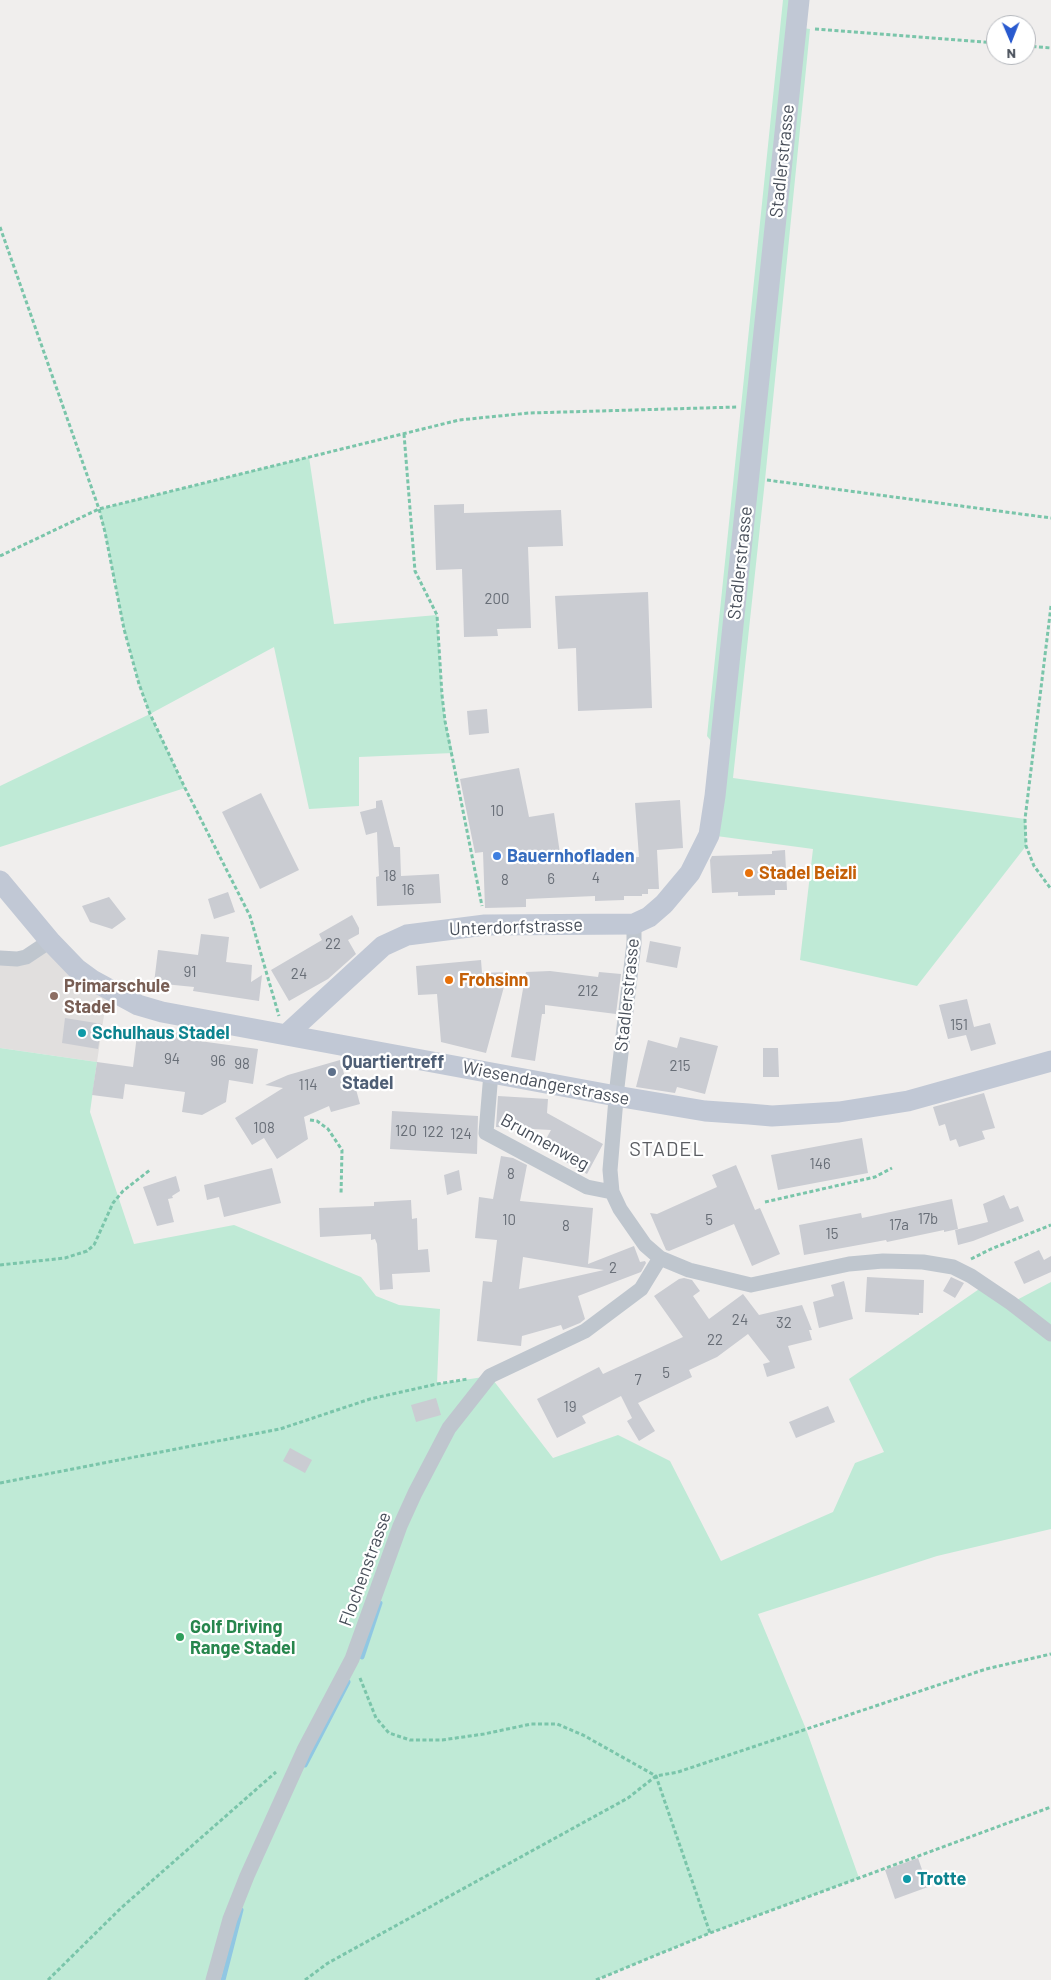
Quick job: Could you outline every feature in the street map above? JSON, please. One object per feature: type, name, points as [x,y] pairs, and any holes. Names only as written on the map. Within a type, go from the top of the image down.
[{"type":"street","name":"Stadlerstrasse","points":[[612,1192],[610,1170],[616,1096],[634,924],[649,917],[664,904],[690,873],[708,835],[715,796],[799,0]]},
{"type":"street","name":"Wiesendangerstrasse","points":[[0,880],[50,941],[76,968],[92,980],[138,1005],[162,1012],[616,1096],[705,1111],[756,1115],[772,1116],[839,1112],[908,1100],[1051,1060]]},
{"type":"street","name":"Unterdorfstrasse","points":[[286,1035],[383,946],[406,935],[484,925],[634,924]]},
{"type":"street","points":[[0,958],[17,959],[26,957],[50,941]]},
{"type":"street","name":"Brunnenweg","points":[[491,1073],[486,1132],[587,1187],[612,1192]]},
{"type":"street","points":[[612,1192],[620,1209],[644,1245],[660,1258],[701,1274],[751,1285],[866,1262],[923,1262],[953,1267],[971,1276],[1011,1303],[1051,1334]]},
{"type":"street","name":"Flochenstrasse","points":[[213,1980],[230,1919],[247,1876],[304,1750],[352,1659],[400,1526],[414,1493],[449,1428],[490,1376],[584,1331],[641,1288],[660,1258]]},
{"type":"path","points":[[818,28],[986,42]]},
{"type":"path","points":[[1036,47],[1051,48]]},
{"type":"path","points":[[0,227],[98,509],[105,532],[124,630],[142,692],[150,714],[185,788],[250,916],[286,1035]]},
{"type":"path","points":[[0,556],[98,509],[459,420],[530,413],[720,407]]},
{"type":"path","points":[[404,434],[415,571],[437,615],[442,695],[484,925]]},
{"type":"path","points":[[749,479],[1051,518]]},
{"type":"path","points":[[1051,606],[1026,819],[1026,846],[1034,866],[1051,889]]},
{"type":"path","points":[[310,1120],[317,1121],[328,1129],[342,1150],[341,1195]]},
{"type":"path","points":[[765,1202],[875,1177],[892,1168]]},
{"type":"path","points":[[0,1265],[65,1258],[86,1252],[94,1245],[113,1204],[123,1190],[150,1170]]},
{"type":"path","points":[[991,1249],[1051,1225]]},
{"type":"path","points":[[0,1483],[280,1429],[370,1399],[437,1384],[490,1376]]},
{"type":"path","points":[[305,1980],[328,1964],[628,1798],[656,1776],[678,1772],[986,1669],[1051,1654]]},
{"type":"path","points":[[352,1659],[376,1718],[389,1733],[410,1740],[442,1740],[484,1734],[531,1724],[557,1724],[583,1735],[656,1776],[710,1933]]},
{"type":"path","points":[[48,1980],[121,1908],[281,1768]]},
{"type":"path","points":[[596,1980],[710,1933],[1051,1807]]},
{"type":"shaded area","name":"Primarschule Stadel","points":[[50,941],[110,991],[106,1002],[97,1062],[0,1048],[0,958]]},
{"type":"green space","points":[[783,0],[799,0],[796,27],[810,29],[733,778],[1025,819],[1026,846],[917,986],[800,960],[813,849],[709,835],[720,752],[707,736]]},
{"type":"green space","points":[[309,457],[334,624],[437,615],[445,721],[453,753],[359,757],[359,806],[309,809],[274,647],[150,714],[139,684],[124,629],[99,509]]},
{"type":"green space","points":[[150,714],[185,788],[0,847],[0,786]]},
{"type":"green space","points":[[0,1048],[97,1062],[90,1112],[134,1244],[234,1225],[361,1277],[376,1296],[399,1305],[440,1309],[437,1384],[490,1376],[553,1458],[618,1435],[670,1461],[721,1561],[833,1512],[855,1463],[884,1452],[849,1379],[985,1285],[1011,1303],[1051,1282],[1051,1529],[937,1556],[758,1614],[806,1729],[859,1878],[710,1933],[596,1980],[0,1980]]},
{"type":"building","points":[[464,504],[464,513],[561,510],[563,546],[528,547],[531,628],[497,629],[498,636],[464,637],[462,569],[436,570],[434,505]]},
{"type":"building","points":[[648,592],[652,708],[578,711],[576,648],[558,649],[555,596]]},
{"type":"building","points":[[487,709],[489,733],[469,735],[467,711]]},
{"type":"building","points":[[519,768],[529,817],[554,813],[561,860],[639,857],[635,803],[680,800],[683,848],[657,850],[659,889],[648,889],[648,894],[642,894],[642,896],[624,896],[624,900],[595,901],[595,896],[526,899],[526,907],[485,908],[483,852],[475,853],[460,779]]},
{"type":"building","points":[[261,793],[299,870],[260,889],[222,812]]},
{"type":"building","points":[[382,800],[394,847],[400,847],[401,876],[439,874],[441,903],[377,906],[376,877],[379,876],[377,832],[366,835],[360,812],[376,808],[376,801]]},
{"type":"building","name":"Stadel Beizli","points":[[785,850],[787,890],[775,890],[775,895],[738,896],[738,892],[712,893],[710,860],[712,856],[772,854],[772,851]]},
{"type":"building","points":[[228,892],[235,912],[214,919],[208,899]]},
{"type":"building","points":[[109,897],[126,919],[112,929],[90,922],[82,906]]},
{"type":"building","points":[[352,915],[359,928],[359,934],[348,940],[356,954],[328,979],[289,1001],[271,970],[322,940],[319,934]]},
{"type":"building","points":[[201,934],[229,937],[226,962],[252,965],[251,982],[262,975],[259,1001],[193,991],[194,987],[154,983],[158,950],[198,955]]},
{"type":"building","points":[[650,941],[681,947],[677,968],[646,962]]},
{"type":"building","points":[[481,960],[482,973],[508,972],[486,1053],[441,1042],[437,994],[418,995],[416,966]]},
{"type":"building","points":[[550,971],[598,977],[599,972],[621,974],[616,1014],[545,1005],[545,1014],[542,1014],[535,1061],[511,1057],[526,972]]},
{"type":"building","points":[[967,999],[974,1027],[990,1023],[996,1044],[971,1051],[966,1035],[948,1039],[939,1005]]},
{"type":"building","name":"Schulhaus Stadel","points":[[65,1018],[102,1024],[98,1049],[62,1043]]},
{"type":"building","points":[[138,1027],[193,1035],[192,1040],[258,1049],[253,1084],[229,1080],[226,1102],[202,1115],[182,1112],[185,1092],[125,1084],[123,1099],[92,1095],[97,1062],[133,1067]]},
{"type":"building","points":[[680,1037],[718,1046],[705,1094],[677,1087],[675,1093],[636,1087],[648,1040],[677,1048]]},
{"type":"building","points":[[763,1048],[778,1048],[779,1077],[763,1077]]},
{"type":"building","points":[[340,1060],[347,1084],[354,1082],[360,1104],[331,1112],[329,1106],[304,1117],[308,1139],[277,1159],[264,1138],[252,1145],[235,1118],[283,1088],[265,1085],[288,1075]]},
{"type":"building","points":[[984,1093],[995,1128],[982,1131],[985,1139],[959,1147],[956,1139],[950,1141],[945,1124],[939,1126],[933,1107]]},
{"type":"building","points":[[498,1096],[548,1099],[547,1113],[603,1144],[587,1174],[541,1148],[551,1130],[496,1127]]},
{"type":"building","points":[[392,1111],[478,1116],[477,1154],[390,1149]]},
{"type":"building","points":[[862,1138],[868,1173],[778,1190],[771,1155]]},
{"type":"building","points":[[501,1156],[513,1158],[527,1165],[520,1201],[593,1208],[588,1264],[634,1246],[640,1262],[645,1261],[646,1263],[641,1272],[578,1296],[585,1319],[580,1323],[563,1330],[561,1325],[522,1336],[521,1346],[477,1341],[483,1281],[492,1282],[497,1240],[475,1238],[479,1197],[493,1199]],"holes":[[[523,1257],[604,1270],[519,1289]]]},
{"type":"building","points":[[736,1165],[755,1210],[760,1208],[780,1254],[752,1266],[734,1224],[669,1251],[666,1250],[650,1213],[657,1214],[717,1187],[712,1175]]},
{"type":"building","points":[[272,1168],[281,1203],[224,1217],[219,1197],[207,1200],[204,1185]]},
{"type":"building","points":[[459,1170],[462,1190],[447,1195],[444,1175]]},
{"type":"building","points":[[176,1176],[180,1191],[172,1196],[173,1198],[168,1199],[174,1222],[157,1226],[143,1187]]},
{"type":"building","points":[[1004,1195],[1010,1209],[1018,1206],[1024,1221],[958,1245],[955,1230],[988,1222],[983,1204]]},
{"type":"building","points":[[952,1199],[958,1229],[804,1255],[799,1225],[861,1213],[862,1218]]},
{"type":"building","points":[[411,1200],[412,1219],[417,1218],[418,1250],[428,1249],[430,1272],[392,1274],[393,1289],[380,1290],[377,1244],[375,1239],[371,1240],[371,1234],[320,1237],[319,1208],[374,1206],[374,1202]]},
{"type":"building","points":[[1039,1250],[1044,1260],[1051,1256],[1051,1272],[1024,1284],[1014,1262]]},
{"type":"building","points":[[867,1277],[924,1280],[923,1313],[919,1313],[919,1315],[865,1312]]},
{"type":"building","points":[[951,1277],[964,1283],[955,1298],[943,1291]]},
{"type":"building","points":[[679,1279],[692,1280],[700,1291],[693,1296],[709,1319],[743,1294],[759,1315],[802,1305],[812,1330],[809,1330],[812,1340],[788,1346],[795,1368],[767,1377],[763,1364],[770,1362],[748,1334],[717,1357],[689,1370],[692,1377],[638,1403],[655,1431],[639,1441],[627,1421],[632,1418],[621,1396],[582,1416],[586,1423],[557,1438],[537,1399],[599,1367],[603,1374],[683,1337],[654,1296]]},
{"type":"building","points":[[844,1281],[853,1319],[819,1328],[813,1302],[834,1296],[831,1285]]},
{"type":"building","points":[[436,1398],[441,1415],[416,1422],[411,1405]]},
{"type":"building","points":[[828,1406],[835,1422],[796,1438],[789,1422]]},
{"type":"building","points":[[290,1448],[312,1460],[305,1473],[283,1461]]},
{"type":"building","name":"Trotte","points":[[918,1858],[928,1887],[895,1899],[885,1870]]},
{"type":"waterway","points":[[362,1657],[380,1603]]},
{"type":"waterway","points":[[305,1765],[348,1682]]},
{"type":"waterway","points":[[223,1980],[241,1910]]},
{"type":"place","name":"Bauernhofladen","points":[[497,856]]},
{"type":"place","name":"Stadel Beizli","points":[[749,873]]},
{"type":"place","name":"Frohsinn","points":[[449,980]]},
{"type":"place","name":"Primarschule Stadel","points":[[54,996]]},
{"type":"place","name":"Schulhaus Stadel","points":[[82,1033]]},
{"type":"place","name":"Quartiertreff Stadel","points":[[332,1072]]},
{"type":"place","name":"Golf Driving Range Stadel","points":[[180,1637]]},
{"type":"place","name":"Trotte","points":[[907,1879]]},
{"type":"district","name":"STADEL","points":[[667,1149]]}]
